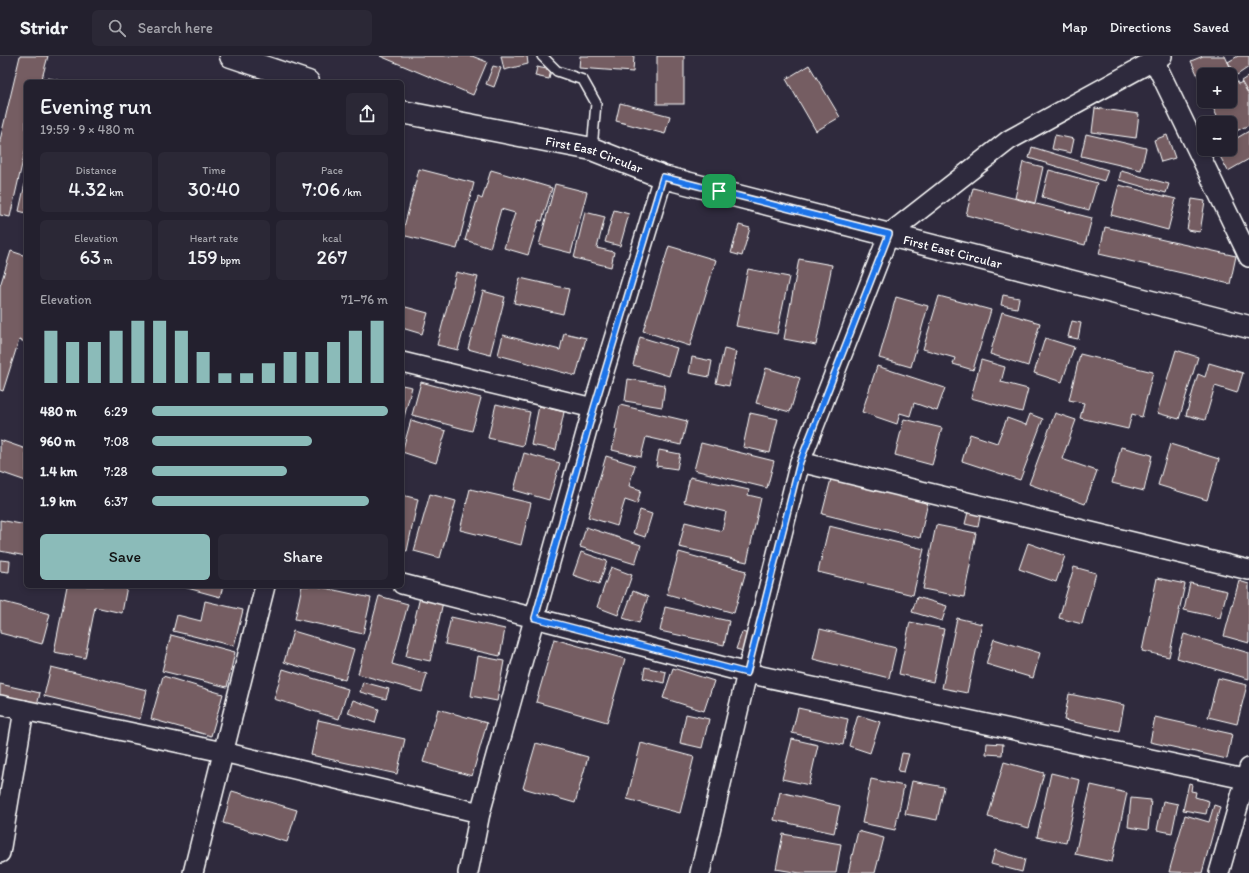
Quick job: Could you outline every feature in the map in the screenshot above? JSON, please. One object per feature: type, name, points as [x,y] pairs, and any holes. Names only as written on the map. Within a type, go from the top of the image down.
[{"type":"street","points":[[231,56],[302,80]]},
{"type":"street","points":[[700,873],[747,673],[800,462],[889,234],[1009,140],[1156,57],[1249,257]]},
{"type":"street","name":"First East Circular","points":[[404,112],[592,149],[663,177],[1249,327]]},
{"type":"street","points":[[468,873],[480,813],[594,408],[663,177]]},
{"type":"street","points":[[404,362],[594,408]]},
{"type":"street","points":[[800,462],[1249,570]]},
{"type":"street","points":[[404,585],[747,673],[1248,775],[1219,873]]},
{"type":"street","points":[[193,873],[264,588]]},
{"type":"street","points":[[0,705],[223,752],[480,813]]},
{"type":"street","points":[[0,853],[24,710]]},
{"type":"lane","points":[[542,56],[557,71],[583,80],[596,103],[592,149]]},
{"type":"building","points":[[20,56],[48,56],[42,80],[24,80],[24,156],[10,217],[0,215],[0,140]]},
{"type":"building","points":[[380,56],[472,56],[487,62],[473,95]]},
{"type":"building","points":[[501,56],[527,56],[528,64],[504,70]]},
{"type":"building","points":[[580,56],[634,56],[633,72],[579,68]]},
{"type":"building","points":[[657,56],[684,56],[684,104],[657,104]]},
{"type":"building","points":[[1203,56],[1225,56],[1231,68],[1197,68],[1197,74],[1191,61]]},
{"type":"building","points":[[1238,56],[1249,56],[1249,67],[1237,75],[1237,68],[1232,68],[1228,62]]},
{"type":"building","points":[[809,65],[840,117],[816,131],[786,79]]},
{"type":"building","points":[[493,66],[501,68],[494,87],[486,84]]},
{"type":"building","points":[[537,67],[551,70],[549,79],[535,76]]},
{"type":"building","points":[[1249,76],[1249,95],[1241,81]]},
{"type":"building","points":[[1249,79],[1249,125],[1237,131],[1237,116],[1217,116],[1213,108],[1237,108],[1237,82],[1238,84]]},
{"type":"building","points":[[620,103],[670,116],[665,134],[616,121]]},
{"type":"building","points":[[1095,108],[1139,114],[1136,138],[1092,132]]},
{"type":"building","points":[[1249,131],[1249,159],[1228,171],[1220,156],[1237,156],[1237,138]]},
{"type":"building","points":[[1086,134],[1146,148],[1141,170],[1081,156]]},
{"type":"building","points":[[1055,135],[1074,139],[1071,153],[1052,149]]},
{"type":"building","points":[[1167,135],[1175,158],[1161,162],[1154,140]]},
{"type":"building","points":[[1032,147],[1108,170],[1104,181],[1029,158]]},
{"type":"building","points":[[1023,162],[1043,167],[1035,203],[1015,198]]},
{"type":"building","points":[[419,169],[474,183],[457,249],[404,236],[404,227]]},
{"type":"building","points":[[491,170],[552,188],[542,221],[539,220],[528,255],[504,248],[515,213],[501,209],[490,248],[465,240],[478,197],[482,199]]},
{"type":"building","points":[[1049,170],[1097,183],[1089,210],[1042,197]]},
{"type":"building","points":[[1121,171],[1169,184],[1166,193],[1119,180]]},
{"type":"building","points":[[555,184],[587,192],[571,253],[539,245]]},
{"type":"building","points":[[1119,185],[1176,199],[1168,230],[1111,215]]},
{"type":"building","points":[[24,188],[24,212],[19,211]]},
{"type":"building","points":[[973,188],[1092,218],[1085,245],[966,215]]},
{"type":"building","points":[[1192,199],[1205,201],[1200,232],[1187,230]]},
{"type":"building","points":[[614,210],[629,214],[620,246],[605,242]]},
{"type":"building","points":[[585,212],[605,217],[597,248],[614,252],[611,267],[574,258]]},
{"type":"building","points":[[739,225],[750,228],[742,256],[731,253]]},
{"type":"building","points":[[1105,227],[1236,256],[1230,284],[1099,254]]},
{"type":"building","points":[[669,246],[716,260],[690,346],[643,331]]},
{"type":"building","points":[[11,251],[24,255],[24,341],[19,340],[3,391],[0,390],[0,286]]},
{"type":"building","points":[[799,259],[832,265],[816,345],[784,339]]},
{"type":"building","points":[[748,269],[789,277],[777,334],[736,326]]},
{"type":"building","points":[[456,272],[478,277],[458,350],[437,345]]},
{"type":"building","points":[[520,278],[569,289],[563,314],[514,303]]},
{"type":"building","points":[[483,291],[505,297],[490,355],[468,349]]},
{"type":"building","points":[[1003,295],[1019,298],[1017,308],[1001,305]]},
{"type":"building","points":[[939,296],[991,310],[973,370],[953,364],[955,358],[923,349]]},
{"type":"building","points":[[896,297],[928,306],[911,367],[879,358]]},
{"type":"building","points":[[404,307],[428,313],[422,334],[404,329]]},
{"type":"building","points":[[1002,312],[1040,323],[1028,366],[990,354]]},
{"type":"building","points":[[1072,321],[1081,323],[1078,339],[1068,337]]},
{"type":"building","points":[[564,333],[586,338],[576,376],[498,355],[503,335],[560,350]]},
{"type":"building","points":[[640,337],[677,348],[669,376],[633,365]]},
{"type":"building","points":[[1045,338],[1074,347],[1062,382],[1034,373]]},
{"type":"building","points":[[724,349],[736,352],[729,386],[716,383]]},
{"type":"building","points":[[1176,350],[1198,357],[1179,419],[1157,413]]},
{"type":"building","points":[[1080,354],[1153,372],[1142,417],[1132,414],[1128,429],[1080,418],[1084,403],[1069,400]]},
{"type":"building","points":[[692,357],[712,361],[709,377],[689,373]]},
{"type":"building","points":[[981,360],[1005,367],[1001,382],[1028,389],[1022,412],[971,398]]},
{"type":"building","points":[[1209,363],[1243,373],[1237,393],[1215,386],[1205,420],[1186,415],[1198,374],[1205,377]]},
{"type":"building","points":[[877,366],[945,388],[937,411],[914,403],[910,416],[900,413],[897,424],[862,412]]},
{"type":"building","points":[[766,368],[800,378],[790,412],[756,403]]},
{"type":"building","points":[[628,379],[665,385],[662,407],[625,401]]},
{"type":"building","points":[[421,382],[481,398],[472,431],[412,415]]},
{"type":"building","points":[[404,385],[412,387],[404,417]]},
{"type":"building","points":[[496,404],[530,412],[523,446],[488,438]]},
{"type":"building","points":[[620,405],[687,421],[681,445],[646,437],[641,457],[612,450],[617,430],[615,429]]},
{"type":"building","points":[[539,406],[564,412],[556,450],[531,445]]},
{"type":"building","points":[[750,413],[778,419],[770,453],[743,447]]},
{"type":"building","points":[[1055,413],[1076,420],[1062,459],[1097,471],[1085,504],[1029,484]]},
{"type":"building","points":[[1030,414],[1043,419],[1020,480],[962,461],[970,434],[997,443],[1007,418],[1026,425]]},
{"type":"building","points":[[904,419],[942,428],[932,465],[895,455]]},
{"type":"building","points":[[411,420],[446,431],[436,463],[404,453],[404,445]]},
{"type":"building","points":[[0,440],[24,448],[24,480],[0,472]]},
{"type":"building","points":[[701,443],[774,461],[767,488],[694,470]]},
{"type":"building","points":[[1170,444],[1219,459],[1207,500],[1158,485]]},
{"type":"building","points":[[1121,447],[1152,455],[1144,491],[1112,483]]},
{"type":"building","points":[[659,450],[680,454],[677,469],[656,466]]},
{"type":"building","points":[[524,453],[560,463],[549,500],[514,490]]},
{"type":"building","points":[[606,456],[635,465],[629,486],[641,490],[637,504],[625,500],[617,526],[588,517]]},
{"type":"building","points":[[690,477],[749,490],[748,495],[761,498],[747,562],[679,547],[685,522],[722,531],[726,512],[684,502]]},
{"type":"building","points":[[831,479],[928,502],[920,538],[822,514]]},
{"type":"building","points":[[470,489],[531,503],[521,545],[460,530]]},
{"type":"building","points":[[430,494],[456,501],[440,558],[414,551]]},
{"type":"building","points":[[404,496],[418,499],[407,551],[404,550]]},
{"type":"building","points":[[969,508],[981,511],[978,527],[965,524]]},
{"type":"building","points":[[640,510],[652,514],[645,537],[633,533]]},
{"type":"building","points":[[0,520],[24,525],[24,556],[0,551]]},
{"type":"building","points":[[936,525],[976,533],[964,597],[923,589]]},
{"type":"building","points":[[829,526],[924,549],[913,595],[818,572]]},
{"type":"building","points":[[586,527],[641,545],[635,564],[580,547]]},
{"type":"building","points":[[1028,543],[1065,556],[1056,582],[1019,569]]},
{"type":"building","points":[[581,552],[607,561],[599,584],[573,575]]},
{"type":"building","points":[[679,552],[746,571],[734,613],[667,594]]},
{"type":"building","points":[[0,560],[10,561],[9,572],[0,571]]},
{"type":"building","points":[[611,567],[632,575],[618,615],[597,607]]},
{"type":"building","points":[[1074,567],[1096,573],[1082,624],[1059,618]]},
{"type":"building","points":[[1157,578],[1185,584],[1169,657],[1142,651]]},
{"type":"building","points":[[1239,581],[1249,584],[1249,643],[1224,636]]},
{"type":"building","points":[[1190,583],[1227,591],[1220,618],[1184,610]]},
{"type":"building","points":[[67,588],[127,588],[122,613],[95,607],[85,658],[54,652]]},
{"type":"building","points":[[187,588],[222,588],[220,597]]},
{"type":"building","points":[[302,588],[325,588],[371,598],[363,634],[295,619]]},
{"type":"building","points":[[633,591],[648,597],[639,623],[623,618]]},
{"type":"building","points":[[379,596],[408,604],[392,664],[427,674],[422,692],[358,674]]},
{"type":"building","points":[[420,597],[443,602],[430,661],[406,656]]},
{"type":"building","points":[[917,597],[947,606],[942,621],[912,612]]},
{"type":"building","points":[[0,601],[50,614],[42,644],[0,633]]},
{"type":"building","points":[[205,601],[243,610],[234,646],[173,631],[177,615],[201,621]]},
{"type":"building","points":[[665,607],[729,621],[724,645],[660,631]]},
{"type":"building","points":[[451,617],[505,629],[500,656],[445,644]]},
{"type":"building","points":[[957,618],[982,624],[967,693],[942,688]]},
{"type":"building","points":[[910,622],[944,629],[933,682],[899,674]]},
{"type":"building","points":[[820,629],[896,648],[889,678],[813,659]]},
{"type":"building","points":[[293,631],[354,649],[345,680],[284,662]]},
{"type":"building","points":[[742,632],[752,635],[747,652],[736,649]]},
{"type":"building","points":[[1184,634],[1249,653],[1249,679],[1177,658]]},
{"type":"building","points":[[171,635],[235,652],[227,687],[162,671]]},
{"type":"building","points":[[554,639],[625,659],[607,722],[536,702]]},
{"type":"building","points":[[994,639],[1040,653],[1033,678],[986,664]]},
{"type":"building","points":[[478,656],[504,661],[497,701],[471,696]]},
{"type":"building","points":[[51,667],[147,690],[140,719],[44,696]]},
{"type":"building","points":[[645,667],[666,672],[664,683],[643,678]]},
{"type":"building","points":[[673,668],[714,681],[704,711],[663,698]]},
{"type":"building","points":[[283,669],[348,689],[339,719],[274,699]]},
{"type":"building","points":[[163,676],[223,694],[211,736],[151,719]]},
{"type":"building","points":[[1218,678],[1247,685],[1237,724],[1208,717]]},
{"type":"building","points":[[363,682],[389,689],[386,699],[360,692]]},
{"type":"building","points":[[0,684],[40,693],[35,714],[0,706]]},
{"type":"building","points":[[1069,694],[1124,705],[1119,731],[1064,720]]},
{"type":"building","points":[[353,700],[379,709],[375,723],[348,713]]},
{"type":"building","points":[[798,708],[848,719],[843,745],[792,733]]},
{"type":"building","points":[[438,709],[487,723],[472,776],[423,762]]},
{"type":"building","points":[[686,714],[709,719],[702,748],[680,743]]},
{"type":"building","points":[[858,715],[880,722],[870,753],[849,746]]},
{"type":"building","points":[[1155,717],[1232,734],[1227,759],[1150,742]]},
{"type":"building","points":[[318,720],[405,739],[397,774],[311,755]]},
{"type":"building","points":[[792,739],[818,745],[809,785],[782,779]]},
{"type":"building","points":[[536,743],[588,757],[575,803],[523,788]]},
{"type":"building","points":[[641,743],[694,757],[680,813],[627,799]]},
{"type":"building","points":[[987,743],[1003,744],[1002,755],[986,754]]},
{"type":"building","points":[[902,753],[909,754],[904,772],[898,771]]},
{"type":"building","points":[[1004,762],[1044,773],[1029,828],[988,817]]},
{"type":"building","points":[[1051,773],[1080,780],[1066,843],[1037,837]]},
{"type":"building","points":[[871,779],[904,786],[895,830],[862,823]]},
{"type":"building","points":[[912,781],[944,787],[937,820],[905,814]]},
{"type":"building","points":[[1189,783],[1192,784],[1191,791],[1196,792],[1195,797],[1209,801],[1206,814],[1183,810]]},
{"type":"building","points":[[1091,785],[1127,793],[1112,862],[1075,854]]},
{"type":"building","points":[[232,791],[297,810],[287,842],[223,823]]},
{"type":"building","points":[[780,792],[840,806],[834,833],[774,820]]},
{"type":"building","points":[[1131,798],[1151,800],[1148,830],[1128,827]]},
{"type":"building","points":[[1163,801],[1178,804],[1172,833],[1157,830]]},
{"type":"building","points":[[1214,805],[1220,807],[1202,873],[1169,872],[1185,815],[1209,822]]},
{"type":"building","points":[[858,831],[884,838],[875,873],[848,873]]},
{"type":"building","points":[[783,834],[841,844],[836,873],[800,873],[776,869]]},
{"type":"building","points":[[995,850],[1025,859],[1022,872],[991,864]]},
{"type":"route","points":[[663,177],[719,191],[889,234],[800,462],[747,673],[535,618],[594,408],[663,177]]}]
